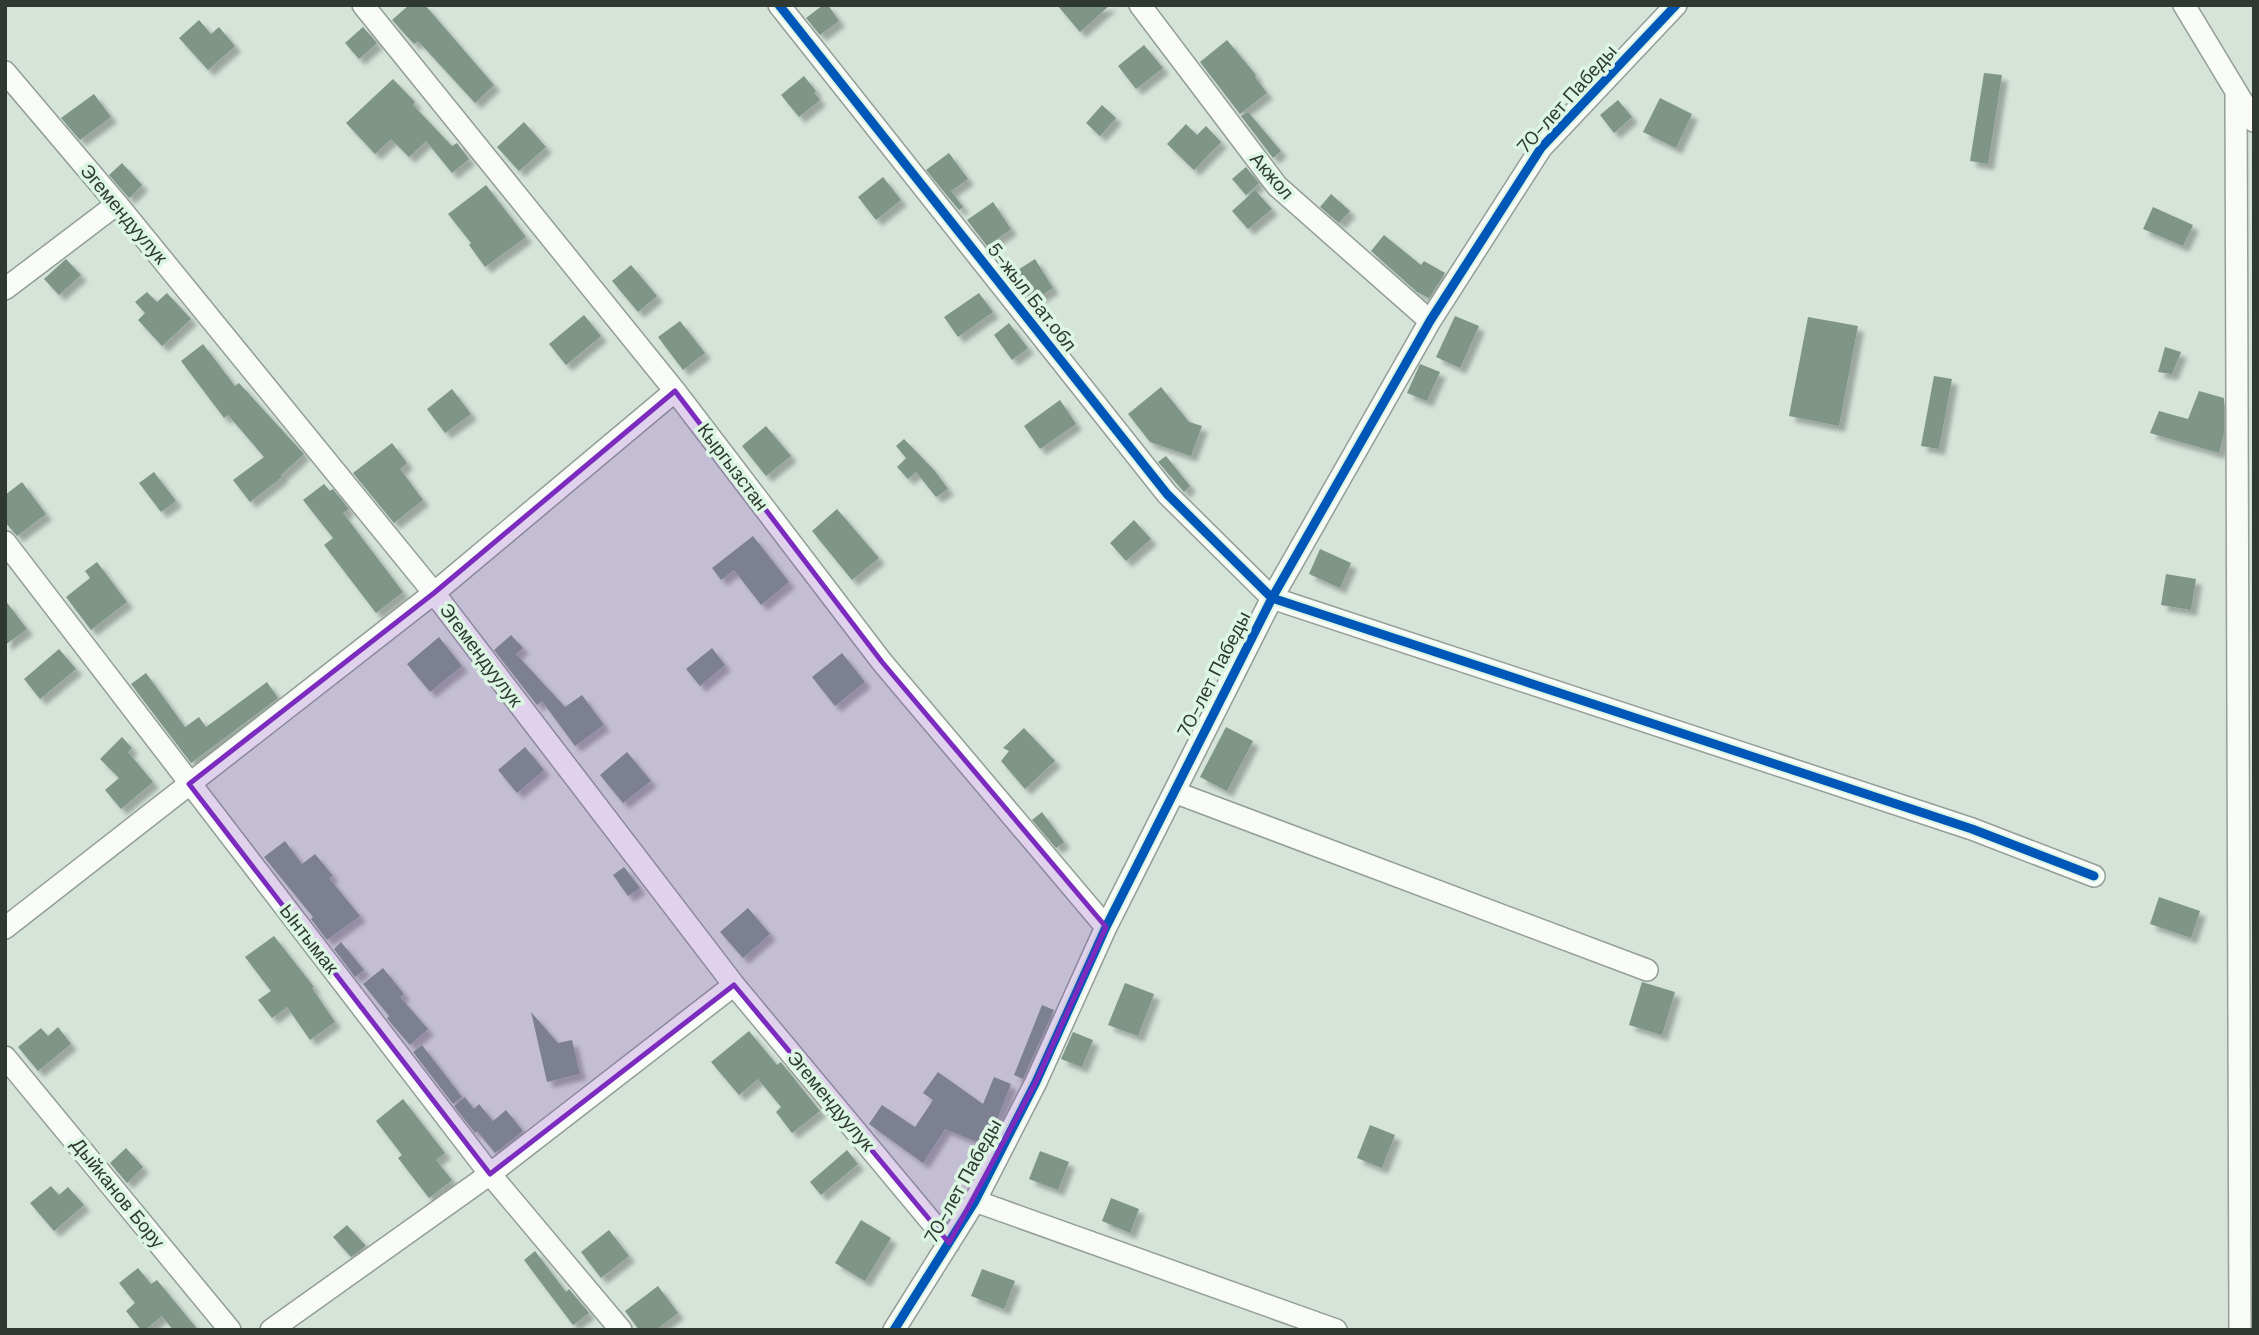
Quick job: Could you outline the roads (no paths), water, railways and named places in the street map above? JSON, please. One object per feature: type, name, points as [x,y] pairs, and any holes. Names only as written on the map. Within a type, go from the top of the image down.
[{"type":"street","name":"Кыргызстан","points":[[363,5],[675,391],[882,662],[1106,927]]},
{"type":"street","name":"5-жыл Бат.обл","points":[[779,5],[1167,494],[1272,598]]},
{"type":"street","name":"Акжол","points":[[1140,5],[1277,187],[1430,321]]},
{"type":"street","name":"70-лет Пабеды","points":[[894,1330],[975,1201],[1036,1082],[1106,927],[1272,598],[1430,321],[1541,148],[1676,5]]},
{"type":"street","points":[[2184,5],[2254,121]]},
{"type":"street","name":"Эгемендуулук","points":[[5,72],[117,204],[434,593],[734,985],[949,1243]]},
{"type":"street","points":[[2236,92],[2240,1330]]},
{"type":"street","points":[[5,289],[117,204]]},
{"type":"street","points":[[5,928],[434,593],[675,391]]},
{"type":"street","name":"Ынтымак","points":[[5,542],[489,1174],[621,1330]]},
{"type":"street","points":[[1272,598],[1972,829],[2094,876]]},
{"type":"street","points":[[1174,792],[1647,970]]},
{"type":"street","points":[[271,1330],[489,1174],[734,985]]},
{"type":"street","name":"Дыйканов Бору","points":[[5,1057],[230,1330]]},
{"type":"street","points":[[975,1201],[1336,1330]]}]
